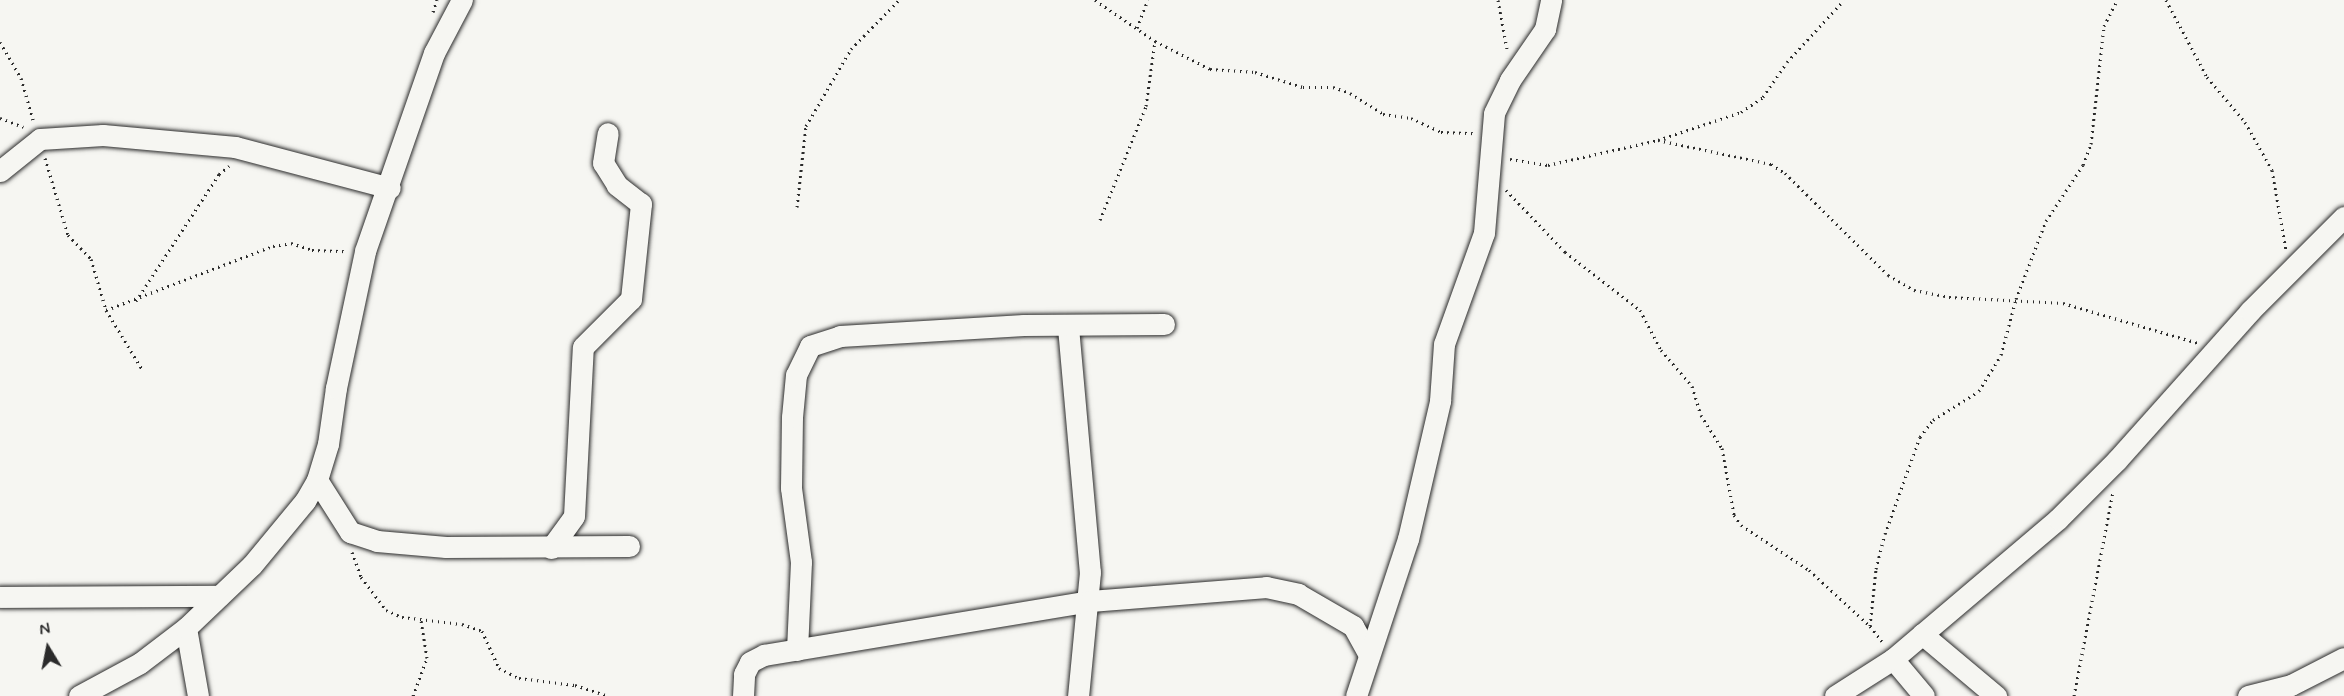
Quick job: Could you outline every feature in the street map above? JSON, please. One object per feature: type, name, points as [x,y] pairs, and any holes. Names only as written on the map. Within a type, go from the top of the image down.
[{"type":"street","points":[[79,696],[140,663],[186,628],[252,566],[305,501],[317,480],[328,444],[336,388],[365,250],[390,188],[434,53],[462,0]]},
{"type":"street","points":[[1356,696],[1408,539],[1440,400],[1444,344],[1484,233],[1492,132],[1498,99],[1545,29],[1551,0]]},
{"type":"street","points":[[552,548],[574,516],[582,348],[631,298],[641,204],[617,185],[603,164],[608,133]]},
{"type":"street","points":[[0,171],[39,136],[102,135],[189,140],[247,149],[390,188]]},
{"type":"street","points":[[1835,696],[1893,659],[2058,519],[2117,460],[2215,349],[2290,269],[2344,217]]},
{"type":"street","points":[[797,650],[801,562],[791,488],[792,417],[796,375],[810,346],[840,336],[1024,325],[1068,327],[1164,324]]},
{"type":"street","points":[[1068,327],[1090,602],[1078,696]]},
{"type":"street","points":[[317,480],[350,532],[377,541],[552,548],[629,546]]},
{"type":"street","points":[[743,696],[744,674],[750,662],[764,655],[1090,602],[1266,587],[1298,594],[1353,626],[1370,655]]},
{"type":"street","points":[[0,597],[219,596]]},
{"type":"street","points":[[186,628],[198,696]]},
{"type":"street","points":[[1922,634],[1996,696]]},
{"type":"street","points":[[2248,696],[2291,685],[2344,658]]},
{"type":"street","points":[[1893,659],[1924,696]]},
{"type":"path","points":[[797,207],[806,126],[851,49],[899,0]]},
{"type":"path","points":[[1095,0],[1155,40],[1210,69],[1255,72],[1303,87],[1344,90],[1374,111],[1411,118],[1441,132],[1492,132]]},
{"type":"path","points":[[1137,28],[1148,0]]},
{"type":"path","points":[[1498,0],[1510,80]]},
{"type":"path","points":[[1490,164],[1548,165],[1658,140],[1741,112],[1763,97],[1787,62],[1844,0]]},
{"type":"path","points":[[1870,626],[1882,546],[1920,437],[1933,420],[1979,391],[2001,355],[2016,299],[2046,221],[2083,165],[2091,144],[2104,26],[2118,0]]},
{"type":"path","points":[[2166,0],[2207,77],[2245,122],[2272,170],[2290,269]]},
{"type":"path","points":[[1101,220],[1146,106],[1155,40]]},
{"type":"path","points":[[0,42],[21,78],[68,235],[91,259],[106,310],[142,369]]},
{"type":"path","points":[[0,118],[39,136]]},
{"type":"path","points":[[1658,140],[1771,164],[1785,173],[1888,275],[1914,290],[1949,297],[2063,303],[2215,349]]},
{"type":"path","points":[[135,302],[219,174],[247,149]]},
{"type":"path","points":[[1490,164],[1565,252],[1640,310],[1661,350],[1692,386],[1701,415],[1722,448],[1734,515],[1741,525],[1809,570],[1870,626],[1893,659]]},
{"type":"path","points":[[106,310],[135,302],[273,246],[291,243],[312,249],[365,250]]},
{"type":"path","points":[[2074,696],[2111,512],[2117,460]]},
{"type":"path","points":[[350,532],[353,555],[371,594],[386,610],[421,620],[462,624],[482,631],[495,662],[507,673],[575,685],[608,696]]},
{"type":"path","points":[[413,696],[427,658],[421,620]]}]
